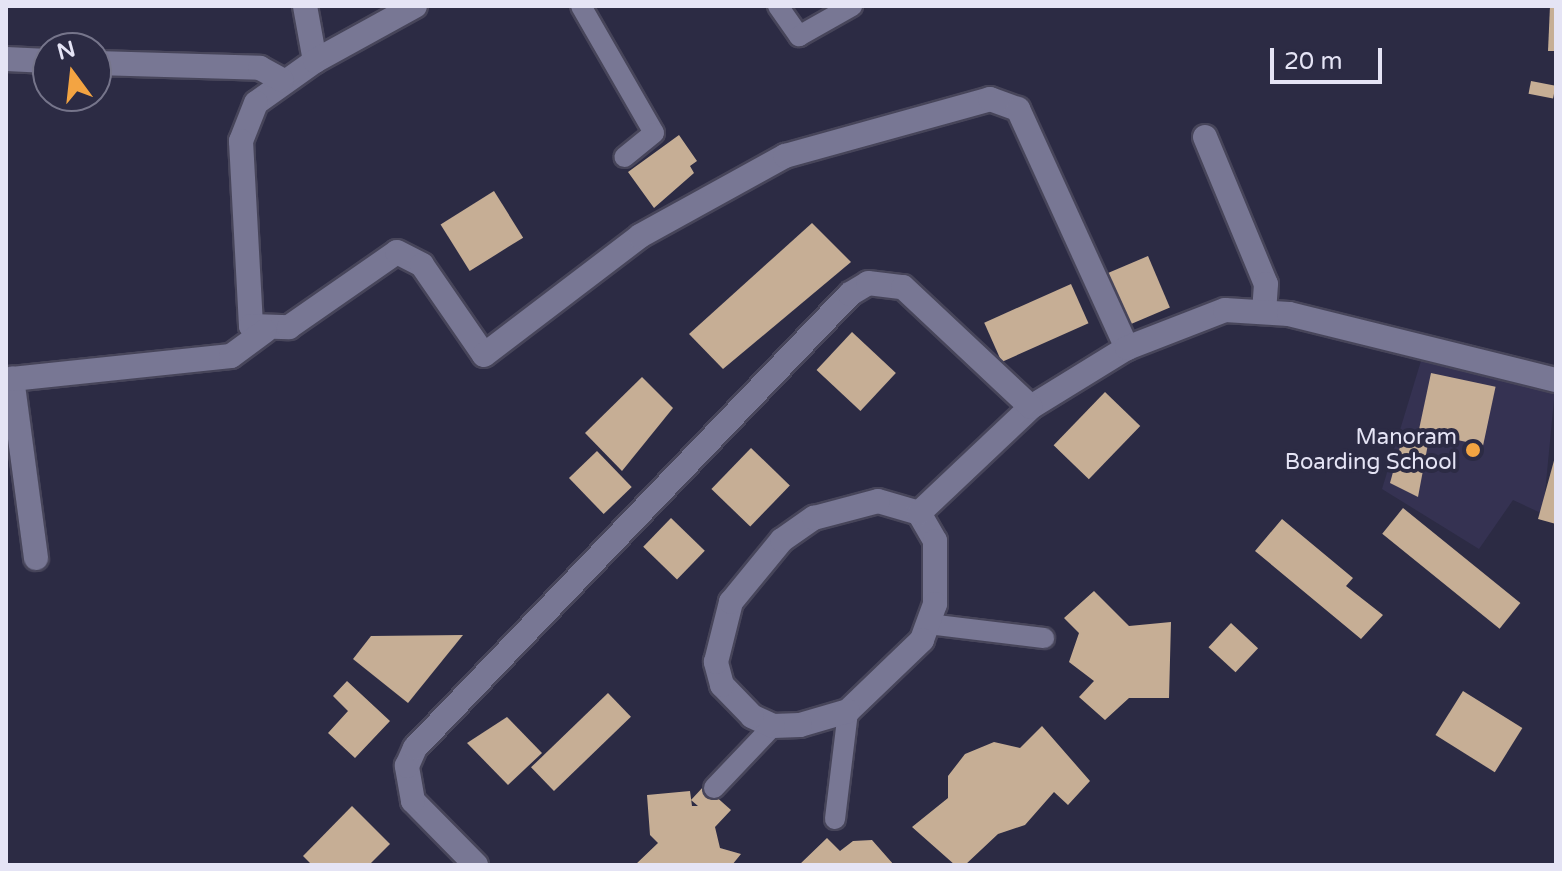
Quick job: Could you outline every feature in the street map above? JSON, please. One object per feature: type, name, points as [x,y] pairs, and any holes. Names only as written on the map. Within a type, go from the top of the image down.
[{"type":"street","points":[[305,6],[315,61]]},
{"type":"street","points":[[265,331],[251,326],[241,141],[256,103],[282,80],[415,6]]},
{"type":"street","points":[[6,59],[32,60]]},
{"type":"street","points":[[112,63],[260,68],[282,80]]},
{"type":"street","points":[[36,558],[12,379],[231,356],[265,331],[289,327],[397,252],[422,265],[484,355],[640,236],[785,156],[990,99],[1018,109],[1127,348]]},
{"type":"street","points":[[1205,137],[1266,284],[1264,310]]},
{"type":"street","points":[[476,865],[413,801],[407,766],[415,748],[850,294],[868,283],[903,287],[1031,407]]},
{"type":"street","points":[[919,513],[1031,407],[1127,348],[1225,310],[1264,310],[1556,380]]},
{"type":"street","points":[[878,501],[919,513],[939,569],[928,624],[898,669],[848,711],[773,726],[735,703],[716,662],[720,629],[747,576],[814,518],[878,501]]},
{"type":"lane","points":[[581,6],[654,133],[624,157]]},
{"type":"lane","points":[[778,6],[799,36],[852,6]]},
{"type":"lane","points":[[928,624],[1044,638]]},
{"type":"lane","points":[[835,819],[848,711]]},
{"type":"lane","points":[[714,788],[773,726]]},
{"type":"shaded area","name":"Manoram Boarding School","points":[[1424,351],[1556,379],[1543,514],[1513,500],[1479,549],[1382,489]]},
{"type":"building","points":[[1550,6],[1556,6],[1556,51],[1548,51]]},
{"type":"building","points":[[1531,81],[1556,86],[1553,99],[1529,94]]},
{"type":"building","points":[[679,135],[697,161],[690,166],[694,173],[654,208],[628,172]]},
{"type":"building","points":[[494,191],[523,238],[470,271],[441,224]]},
{"type":"building","points":[[812,223],[851,262],[723,369],[689,334]]},
{"type":"building","points":[[1148,256],[1170,308],[1128,326],[1106,274]]},
{"type":"building","points":[[1071,284],[1088,323],[1002,362],[984,323]]},
{"type":"building","points":[[852,332],[896,373],[860,411],[817,370]]},
{"type":"building","points":[[1431,373],[1496,387],[1483,445],[1419,432]]},
{"type":"building","points":[[642,377],[673,408],[622,471],[585,433]]},
{"type":"building","points":[[1105,392],[1140,426],[1089,479],[1054,445]]},
{"type":"building","points":[[1403,436],[1428,444],[1418,497],[1390,483]]},
{"type":"building","points":[[751,448],[790,486],[750,527],[711,489]]},
{"type":"building","points":[[597,451],[632,487],[604,514],[569,478]]},
{"type":"building","points":[[1556,457],[1556,524],[1538,519]]},
{"type":"building","points":[[1403,508],[1520,603],[1500,629],[1382,534]]},
{"type":"building","points":[[671,518],[705,551],[677,579],[643,547]]},
{"type":"building","points":[[1282,519],[1353,578],[1346,586],[1383,615],[1361,639],[1255,551]]},
{"type":"building","points":[[1094,591],[1129,626],[1171,622],[1169,698],[1129,698],[1105,720],[1079,697],[1094,681],[1069,662],[1079,633],[1064,618]]},
{"type":"building","points":[[1231,623],[1258,648],[1236,672],[1208,647]]},
{"type":"building","points":[[463,635],[408,703],[353,659],[371,636]]},
{"type":"building","points":[[347,681],[390,721],[355,758],[328,733],[348,711],[333,696]]},
{"type":"building","points":[[1463,691],[1522,728],[1495,772],[1435,735]]},
{"type":"building","points":[[608,693],[631,717],[554,791],[531,767]]},
{"type":"building","points":[[507,717],[542,753],[508,785],[467,743]]},
{"type":"building","points":[[1042,726],[1090,781],[1068,805],[1054,792],[1025,825],[998,834],[965,865],[955,865],[912,827],[948,798],[948,776],[965,754],[994,742],[1020,748]]},
{"type":"building","points":[[704,786],[731,810],[715,827],[720,848],[741,854],[732,865],[635,865],[658,843],[650,835],[647,795],[690,791],[691,800]]},
{"type":"building","points":[[352,806],[390,844],[369,865],[312,865],[303,856]]},
{"type":"building","points":[[827,838],[840,851],[853,841],[872,840],[894,865],[799,865]]},
{"type":"place","name":"Manoram Boarding School","points":[[1473,450]]}]
